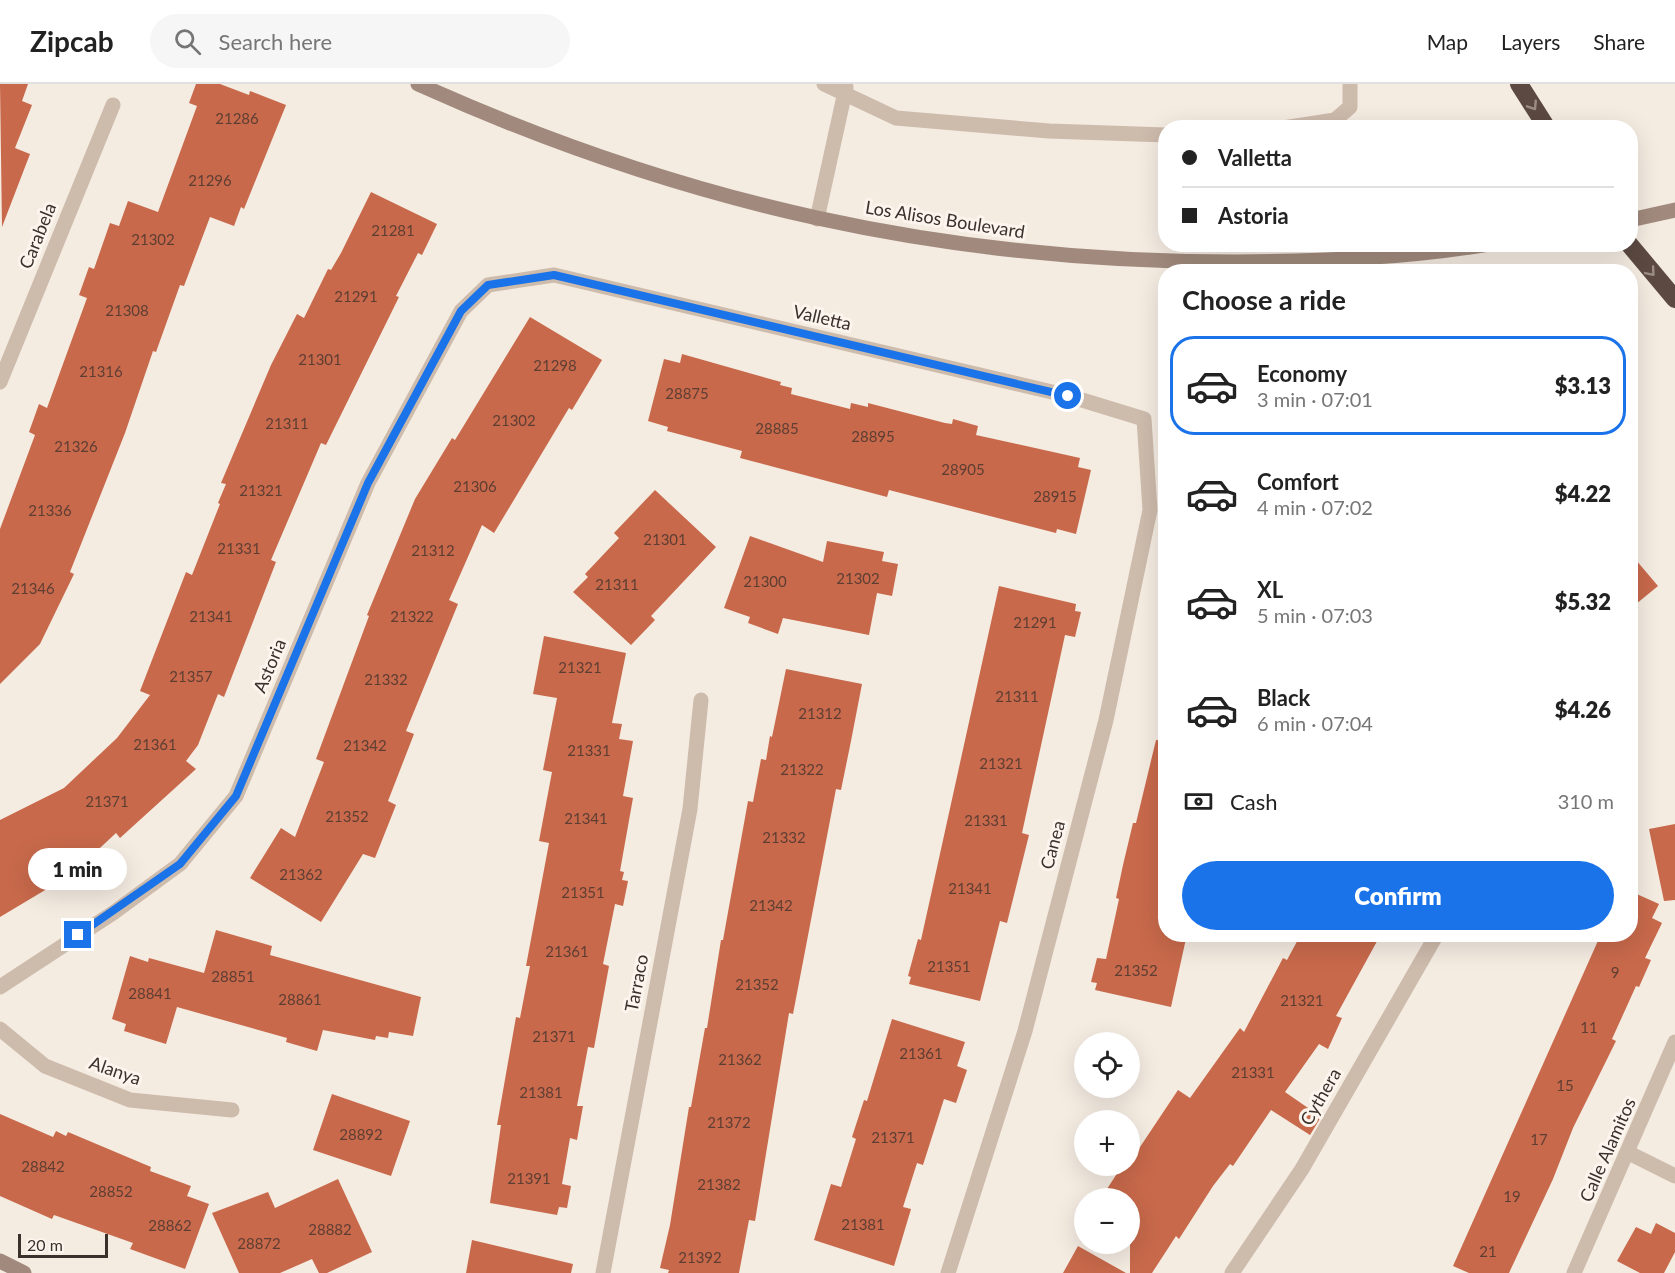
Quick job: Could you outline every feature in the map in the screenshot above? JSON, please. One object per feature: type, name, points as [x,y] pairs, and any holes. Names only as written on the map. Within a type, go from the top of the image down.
[{"type":"highway","points":[[1519,84],[1541,120]]},
{"type":"highway","points":[[1636,252],[1675,300]]},
{"type":"main road","name":"Los Alisos Boulevard","points":[[418,84],[526,130],[615,164],[693,188],[817,219],[917,238],[1014,252],[1127,260],[1334,259],[1407,252]]},
{"type":"main road","points":[[1638,218],[1675,210]]},
{"type":"main road","points":[[0,1261],[24,1273]]},
{"type":"street","points":[[825,84],[845,89],[896,118],[1049,131],[1158,135]]},
{"type":"street","points":[[1335,120],[1350,107],[1350,84]]},
{"type":"street","points":[[817,219],[845,89]]},
{"type":"street","name":"Carabela","points":[[0,382],[113,105]]},
{"type":"street","name":"Valletta","points":[[488,285],[554,275],[1068,396],[1144,419]]},
{"type":"street","name":"Astoria","points":[[0,987],[113,913],[180,864],[236,796],[368,483],[461,311],[488,285]]},
{"type":"street","name":"Canea","points":[[948,1273],[1025,1031],[1106,720],[1150,510],[1144,419]]},
{"type":"street","name":"Tarraco","points":[[603,1273],[690,809],[701,700]]},
{"type":"street","name":"Cythera","points":[[1232,1273],[1302,1169],[1432,942]]},
{"type":"street","name":"Alanya","points":[[0,1029],[45,1066],[130,1100],[232,1110]]},
{"type":"street","name":"Calle Alamitos","points":[[1574,1273],[1629,1153],[1675,1042]]},
{"type":"street","points":[[1629,1153],[1675,1176]]},
{"type":"building","points":[[0,84],[28,84],[22,101],[32,105],[15,148],[30,154],[2,227]]},
{"type":"building","points":[[196,84],[220,84],[249,95],[250,91],[286,105],[244,209],[241,207],[234,226],[210,217],[184,286],[180,285],[156,352],[153,351],[125,433],[70,572],[74,574],[40,644],[0,684],[0,529],[35,435],[29,432],[39,404],[47,408],[87,298],[79,295],[89,267],[94,269],[110,223],[119,226],[128,201],[158,212],[197,106],[189,103]]},
{"type":"building","points":[[371,192],[437,224],[422,255],[418,253],[396,296],[399,297],[326,445],[321,443],[271,560],[276,562],[224,697],[218,694],[198,745],[186,761],[196,769],[120,838],[116,833],[72,874],[0,917],[0,820],[64,788],[117,738],[150,695],[140,691],[186,572],[192,575],[220,504],[218,503],[226,484],[221,483],[271,365],[297,314],[304,318],[328,269],[331,270],[341,253]]},
{"type":"building","points":[[530,317],[602,360],[572,410],[569,408],[494,533],[482,525],[449,600],[458,604],[406,731],[414,734],[388,801],[396,805],[375,858],[363,854],[321,922],[250,878],[281,828],[295,837],[324,762],[316,759],[369,616],[367,615],[415,499],[452,438],[455,440]]},
{"type":"building","points":[[682,354],[781,382],[780,385],[792,388],[791,394],[850,409],[851,403],[868,407],[868,403],[945,423],[952,424],[953,419],[978,426],[976,435],[1080,458],[1078,467],[1091,470],[1076,534],[1057,529],[1056,533],[889,490],[887,497],[740,458],[742,451],[667,431],[668,427],[648,421],[664,359],[680,363]]},
{"type":"building","points":[[655,490],[716,547],[651,616],[655,620],[631,645],[573,592],[588,577],[585,574],[619,538],[614,533]]},
{"type":"building","points":[[750,536],[823,562],[827,541],[884,552],[882,561],[898,564],[892,596],[877,593],[869,635],[783,618],[778,634],[748,623],[750,617],[724,608]]},
{"type":"building","points":[[1638,562],[1658,586],[1638,602]]},
{"type":"building","points":[[999,586],[1076,604],[1075,611],[1081,612],[1075,637],[1065,635],[1022,833],[1029,835],[1007,923],[1000,921],[980,1001],[909,984],[911,977],[908,976],[918,939],[921,940]]},
{"type":"building","points":[[544,636],[626,653],[612,723],[622,724],[619,739],[633,741],[623,796],[633,798],[620,871],[624,872],[622,880],[628,881],[623,906],[615,904],[603,964],[609,966],[594,1048],[588,1047],[577,1106],[583,1106],[577,1140],[570,1138],[562,1184],[571,1186],[567,1208],[559,1207],[557,1215],[490,1203],[501,1125],[497,1125],[516,1017],[520,1018],[530,966],[526,966],[549,843],[539,841],[552,772],[543,770],[557,698],[533,694]]},
{"type":"building","points":[[786,669],[862,684],[851,741],[841,790],[836,789],[793,1014],[789,1013],[755,1221],[749,1220],[739,1273],[668,1273],[669,1270],[660,1268],[670,1225],[689,1107],[691,1107],[705,1028],[707,1028],[721,940],[723,940],[748,801],[753,802],[761,759],[766,760]]},
{"type":"building","points":[[1156,740],[1158,740],[1158,942],[1185,942],[1171,1007],[1095,990],[1097,983],[1091,982],[1097,958],[1106,959],[1119,899],[1116,898],[1123,865],[1133,823],[1136,823]]},
{"type":"building","points":[[1675,824],[1675,900],[1664,901],[1649,829]]},
{"type":"building","points":[[1638,895],[1659,904],[1652,918],[1662,923],[1645,958],[1651,960],[1639,987],[1636,986],[1612,1039],[1616,1041],[1573,1128],[1553,1179],[1509,1273],[1469,1273],[1453,1266],[1597,942],[1638,942]]},
{"type":"building","points":[[216,930],[272,946],[270,955],[421,997],[413,1036],[389,1032],[388,1038],[376,1036],[375,1040],[323,1030],[317,1051],[286,1042],[287,1038],[177,1007],[166,1044],[124,1031],[126,1024],[112,1019],[130,956],[148,962],[149,958],[204,973]]},
{"type":"building","points":[[1297,942],[1377,942],[1336,1016],[1342,1018],[1328,1049],[1319,1044],[1285,1092],[1321,1117],[1310,1135],[1271,1110],[1233,1166],[1230,1164],[1213,1186],[1179,1239],[1176,1236],[1152,1273],[1130,1273],[1130,1254],[1140,1254],[1140,1188],[1108,1188],[1115,1176],[1140,1176],[1140,1147],[1178,1090],[1190,1098],[1240,1028],[1244,1032],[1283,958],[1287,960]]},
{"type":"building","points":[[892,1019],[965,1042],[957,1066],[967,1070],[956,1103],[944,1099],[923,1165],[917,1163],[903,1207],[911,1209],[894,1266],[814,1240],[831,1184],[841,1187],[856,1139],[852,1137],[864,1100],[867,1101]]},
{"type":"building","points":[[332,1094],[410,1121],[391,1176],[313,1150]]},
{"type":"building","points":[[0,1114],[53,1137],[56,1131],[66,1136],[68,1132],[151,1167],[150,1171],[191,1186],[187,1196],[209,1204],[185,1269],[130,1249],[133,1243],[54,1215],[52,1219],[0,1196]]},
{"type":"building","points":[[338,1179],[372,1252],[327,1273],[319,1273],[312,1259],[280,1273],[239,1273],[212,1213],[268,1192],[275,1208]]},
{"type":"building","points":[[1656,1223],[1675,1233],[1675,1252],[1664,1273],[1640,1273],[1617,1261],[1636,1227],[1651,1234]]},
{"type":"building","points":[[472,1240],[573,1264],[571,1273],[466,1273]]},
{"type":"building","points":[[1074,1253],[1092,1254],[1126,1273],[1063,1273]]},
{"type":"route","points":[[78,935],[113,913],[180,864],[236,796],[368,483],[461,311],[488,285],[554,275],[1068,396]]}]
